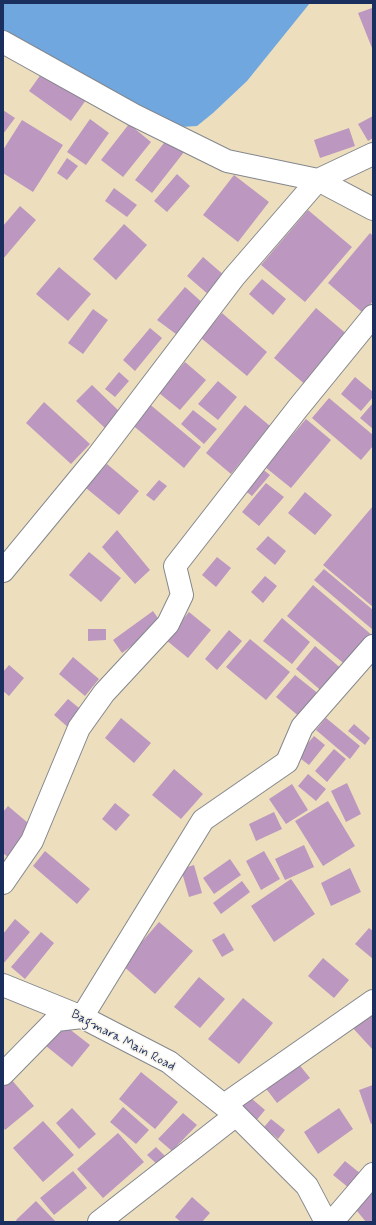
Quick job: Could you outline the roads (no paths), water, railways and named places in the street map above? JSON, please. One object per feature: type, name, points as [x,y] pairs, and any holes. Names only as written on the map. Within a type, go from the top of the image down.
[{"type":"street","points":[[3,42],[134,115],[227,162],[318,180],[373,209]]},
{"type":"street","points":[[3,572],[97,457],[234,277],[318,180],[373,154]]},
{"type":"street","points":[[3,883],[32,841],[79,728],[104,693],[168,624],[182,595],[176,566],[298,408],[373,316]]},
{"type":"street","points":[[3,1074],[56,1020],[82,1017],[203,820],[287,762],[302,727],[373,646]]},
{"type":"street","name":"Bagmara Main Road","points":[[3,985],[82,1017],[169,1062],[230,1110],[307,1186],[326,1222]]},
{"type":"street","points":[[99,1222],[230,1110],[373,1001]]},
{"type":"street","points":[[332,1222],[373,1174]]},
{"type":"water","points":[[3,3],[310,3],[247,81],[197,126],[181,127],[161,123],[3,34]]}]
